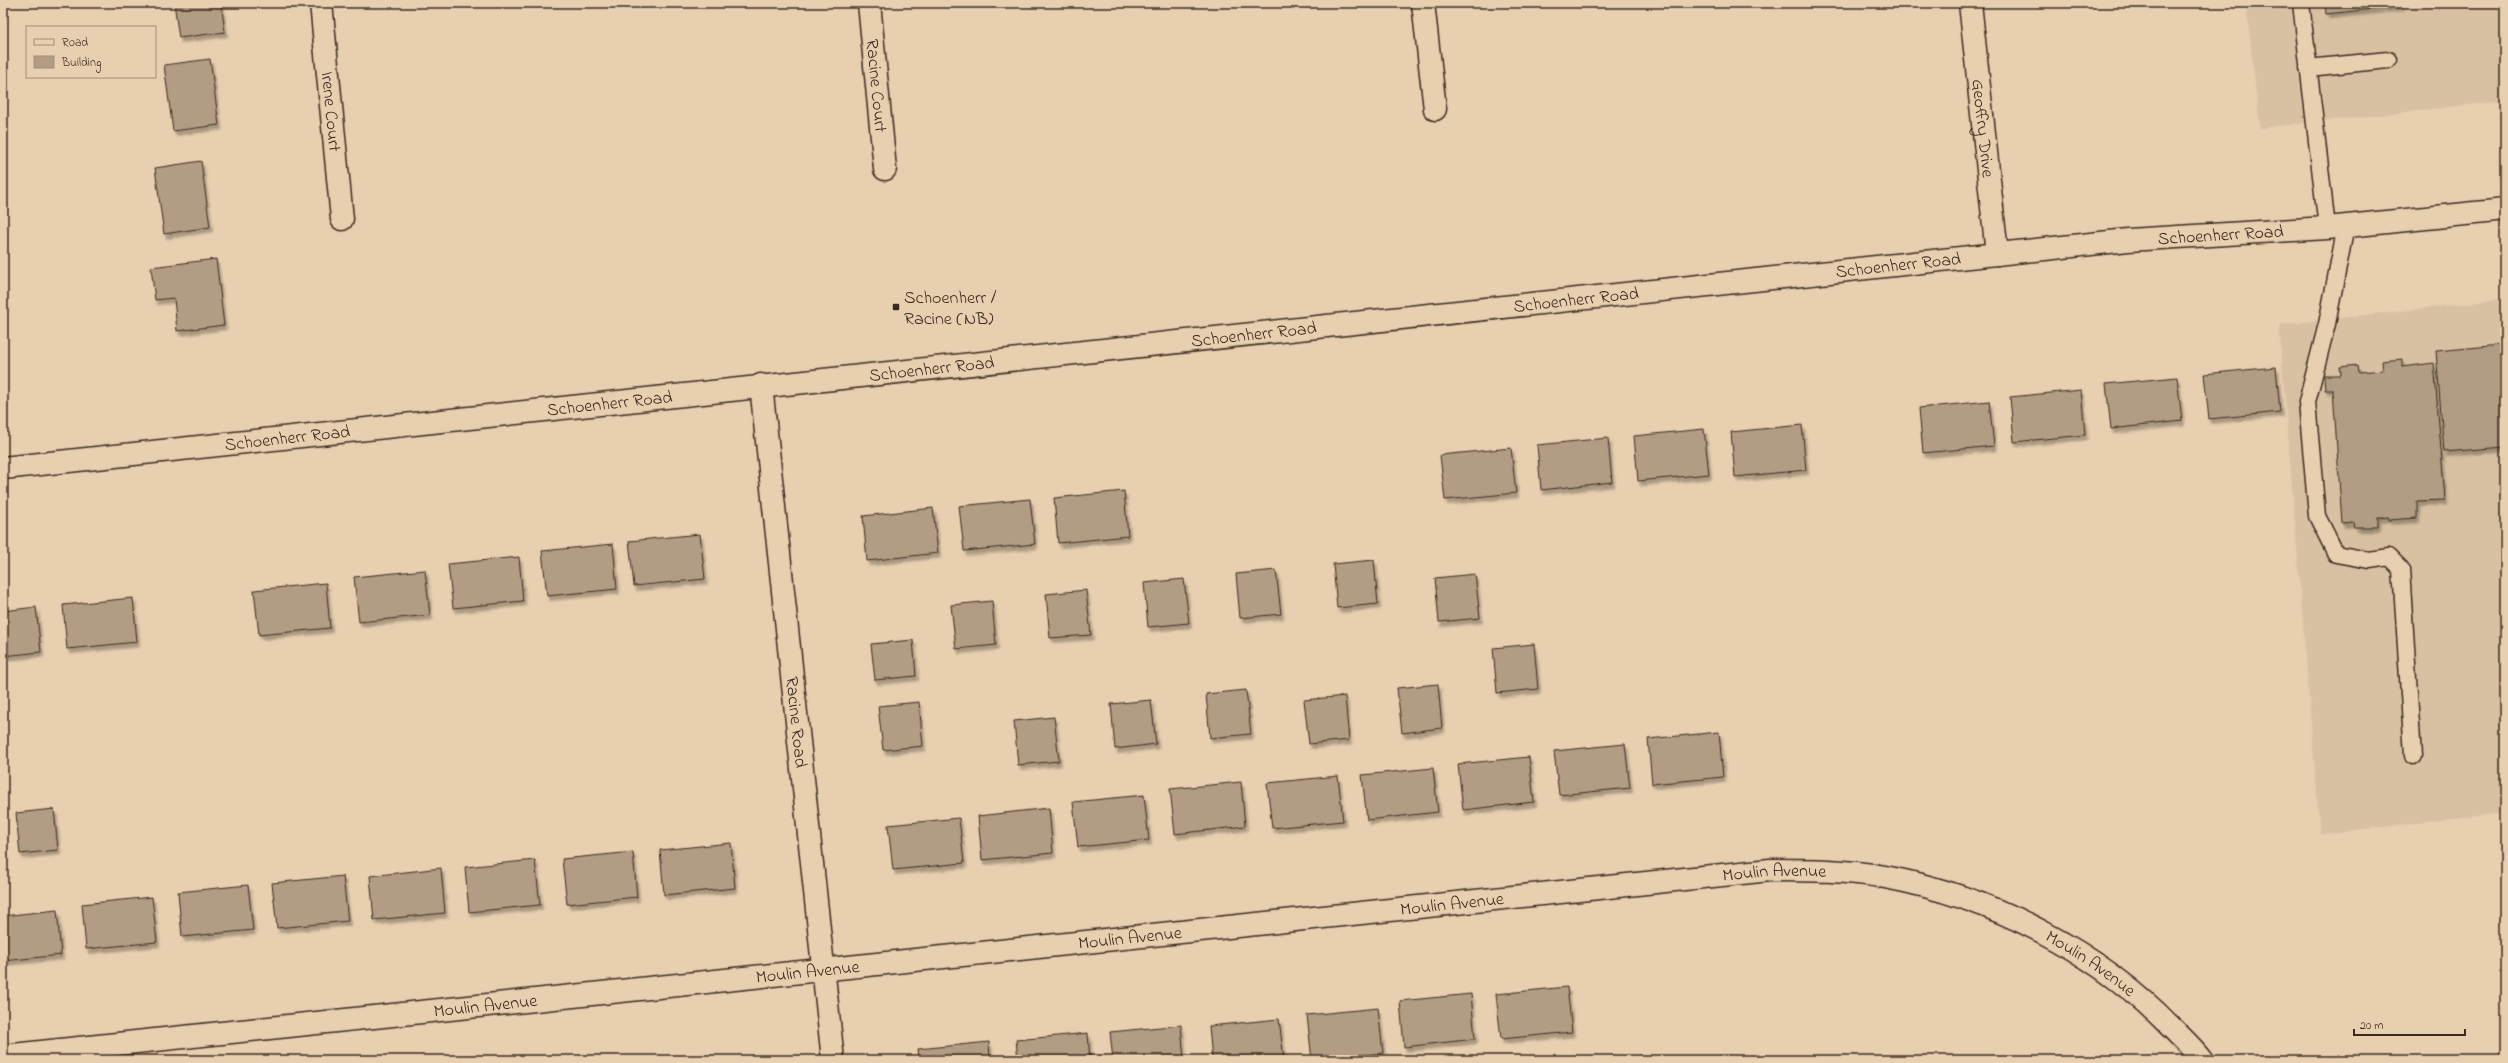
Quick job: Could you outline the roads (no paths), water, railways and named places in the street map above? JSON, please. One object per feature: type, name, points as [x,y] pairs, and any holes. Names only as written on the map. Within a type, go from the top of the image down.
[{"type":"street","name":"Irene Court","points":[[321,3],[342,219]]},
{"type":"street","name":"Racine Court","points":[[869,3],[885,169]]},
{"type":"street","points":[[1423,3],[1435,109]]},
{"type":"street","name":"Geoffry Drive","points":[[1970,3],[1997,254]]},
{"type":"street","name":"Schoenherr Road","points":[[3,468],[761,385],[2128,240],[2336,227],[2505,210]]},
{"type":"street","name":"Racine Road","points":[[761,385],[833,1060]]},
{"type":"street","name":"Moulin Avenue","points":[[3,1056],[1722,874],[1770,870],[1824,870],[1885,877],[1951,894],[2009,915],[2064,945],[2113,977],[2153,1008],[2202,1060]]},
{"type":"lane","points":[[2301,3],[2308,68],[2336,227],[2327,324],[2307,402],[2317,516],[2336,554],[2369,560],[2389,557],[2401,569],[2413,756]]},
{"type":"lane","points":[[2308,68],[2388,60]]},
{"type":"place","name":"Schoenherr / Racine (NB)","points":[[896,307]]}]
